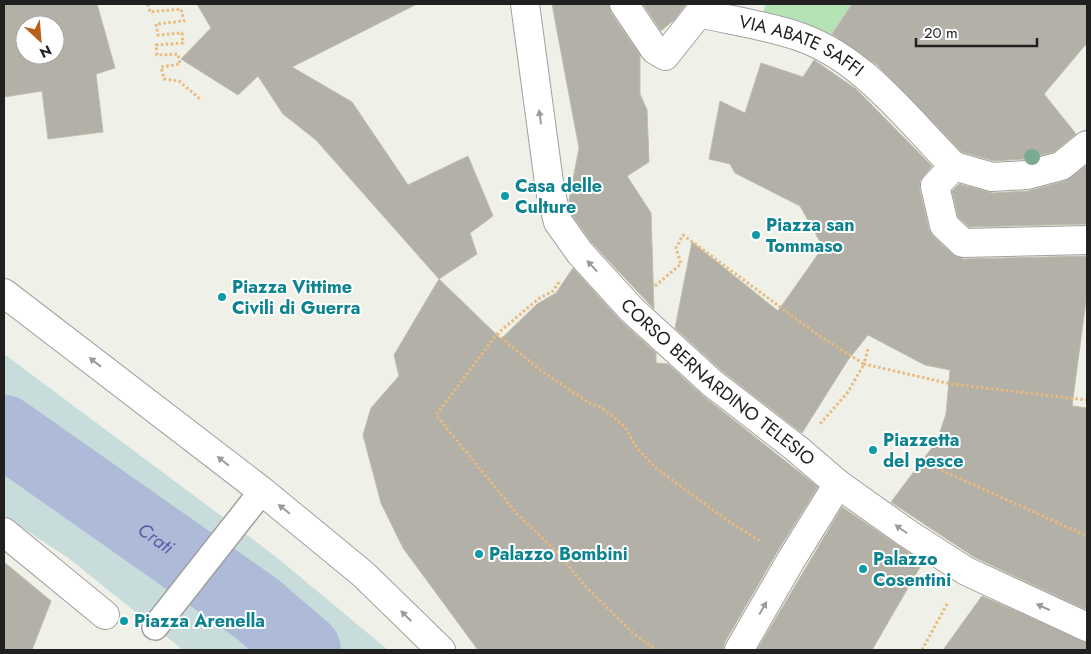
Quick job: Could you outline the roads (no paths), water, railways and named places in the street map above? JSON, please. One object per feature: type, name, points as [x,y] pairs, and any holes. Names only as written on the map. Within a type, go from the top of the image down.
[{"type":"street","name":"CORSO BERNARDINO TELESIO","points":[[525,4],[550,190],[558,222],[580,253],[632,310],[712,383],[796,448],[838,484],[907,533],[966,571],[1087,628]]},
{"type":"street","name":"VIA ABATE SAFFI","points":[[624,4],[655,50],[665,56],[699,14],[803,38],[840,57],[879,89],[954,166]]},
{"type":"street","points":[[1087,145],[1061,166],[1027,175],[992,177],[954,166],[935,186],[944,225],[963,243],[1087,240]]},
{"type":"street","points":[[4,293],[262,491],[363,574],[441,650]]},
{"type":"street","points":[[739,650],[790,560],[838,484]]},
{"type":"street","points":[[155,627],[262,491]]},
{"type":"street","points":[[4,532],[105,615]]},
{"type":"waterway","name":"Crati","points":[[4,431],[256,608],[305,650]]},
{"type":"place","name":"Casa delle Culture","points":[[505,196]]},
{"type":"place","name":"Piazza san Tommaso","points":[[756,235]]},
{"type":"place","name":"Piazza Vittime Civili di Guerra","points":[[222,297]]},
{"type":"place","name":"Piazzetta del pesce","points":[[873,450]]},
{"type":"place","name":"Palazzo Bombini","points":[[479,554]]},
{"type":"place","name":"Palazzo Cosentini","points":[[863,569]]},
{"type":"place","name":"Piazza Arenella","points":[[124,621]]}]
